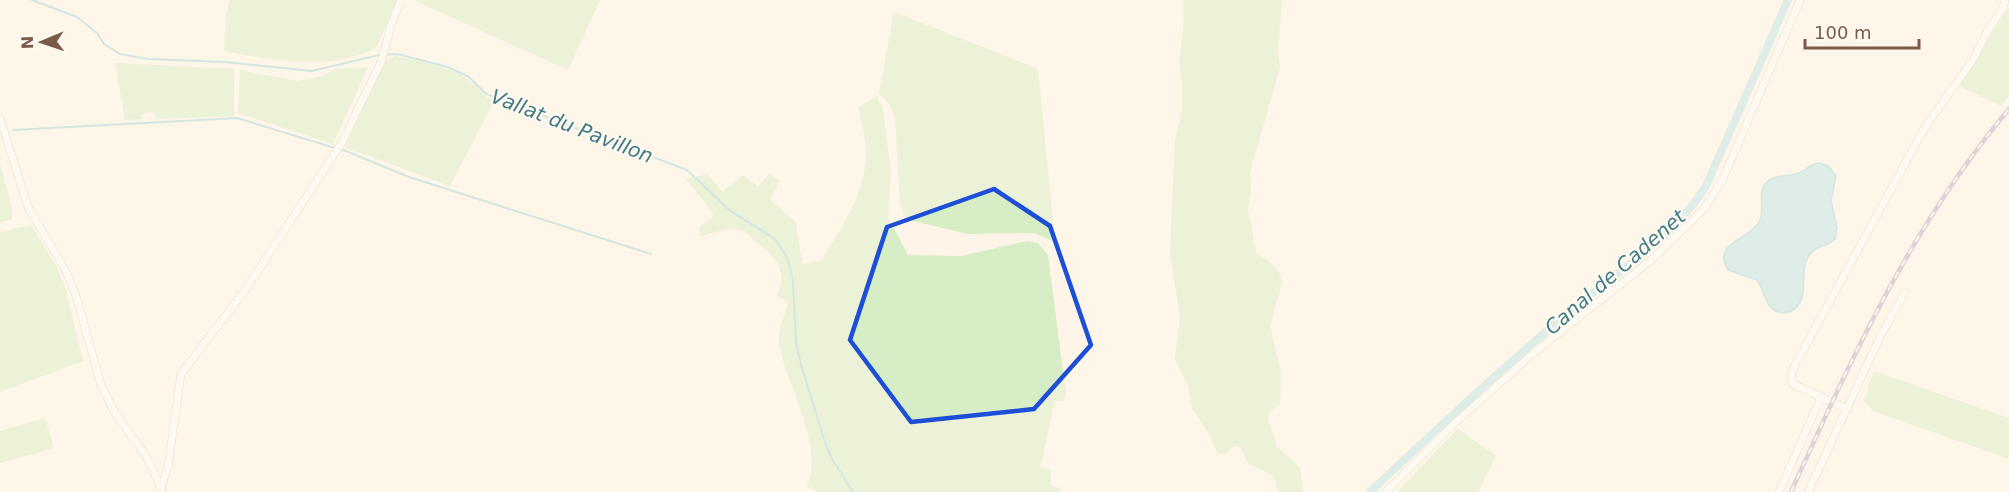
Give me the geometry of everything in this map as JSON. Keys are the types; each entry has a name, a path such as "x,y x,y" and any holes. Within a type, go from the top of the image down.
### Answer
{"street":[{"path":"162,490 168,466 181,374 246,289 341,144 382,60 391,25 401,0"},
{"path":"1386,492 1456,422 1527,359 1650,261 1703,210 1722,181 1800,0"},
{"path":"1848,409 1793,384 1791,376 1794,367 1924,129 1974,58 2003,8 2005,0"},
{"path":"0,118 28,207 67,273 101,385 115,413 146,456 162,490"},
{"path":"1808,492 1884,328 1905,292"},
{"path":"1779,492 1821,397"}],"highlighted area":[{"path":"994,189 1050,226 1091,345 1034,409 911,422 850,340 887,227"}],"green space":[{"path":"230,0 397,0 377,46 370,51 334,60 297,62 224,51 226,14"},
{"path":"414,0 600,0 568,70"},
{"path":"1183,0 1282,0 1278,51 1280,67 1250,173 1251,189 1248,210 1256,252 1279,272 1282,283 1270,326 1281,372 1280,404 1270,412 1268,420 1278,448 1300,467 1303,492 1278,492 1273,476 1248,463 1240,447 1234,446 1227,453 1218,454 1210,436 1192,408 1189,388 1175,359 1180,317 1170,252 1175,141 1182,110 1182,81 1179,64 1184,19"},
{"path":"2009,7 2009,96 2001,106 1959,86"},
{"path":"894,12 1038,69 1055,242 1034,233 968,234 907,219 900,205 895,117 890,106 879,93"},
{"path":"395,56 433,64 461,75 486,97 494,101 450,186 345,147 385,62"},
{"path":"115,63 234,69 234,116 156,119 153,112 143,113 142,119 125,120"},
{"path":"368,67 333,144 238,113 240,70 298,81 323,76 334,69"},
{"path":"877,96 883,108 891,176 888,217 908,255 961,256 1027,241 1038,243 1048,255 1066,394 1064,400 1055,401 1040,468 1051,469 1051,486 1060,488 1060,492 819,492 807,487 811,471 808,434 779,343 780,328 788,303 777,295 781,271 769,253 741,230 726,230 700,236 699,226 712,218 714,214 686,179 708,174 722,192 743,175 758,187 769,173 780,181 770,200 796,222 802,264 821,261 851,210 862,183 866,153 859,107"},
{"path":"0,163 12,208 12,219 0,222"},
{"path":"31,225 56,266 65,287 83,361 0,392 0,232"},
{"path":"1874,371 2009,418 2009,459 1873,411 1864,401"},
{"path":"45,418 54,448 0,463 0,431"},
{"path":"1458,429 1496,456 1478,492 1397,492"}],"water":[{"path":"1819,163 1828,166 1836,176 1831,201 1837,227 1835,239 1813,251 1806,260 1803,292 1797,306 1790,312 1775,311 1768,303 1757,280 1728,270 1724,254 1733,243 1759,222 1762,212 1762,190 1767,182 1799,173"}],"waterway":[{"name":"Vallat du Pavillon","path":"32,0 77,17 97,33 104,44 120,54 148,59 225,62 312,71 379,55 397,54 448,67 469,77 486,94 687,170 728,209 775,239 787,257 793,281 796,343 801,365 825,442 832,459 853,492"},
{"name":"Canal de Cadenet","path":"1370,492 1523,351 1663,236 1694,204 1706,186 1788,0"},
{"path":"13,130 237,118 335,148"},
{"path":"341,149 409,177 651,254"}],"railway":[{"path":"1791,492 1861,342 1914,245 1943,198 2009,109"}]}
